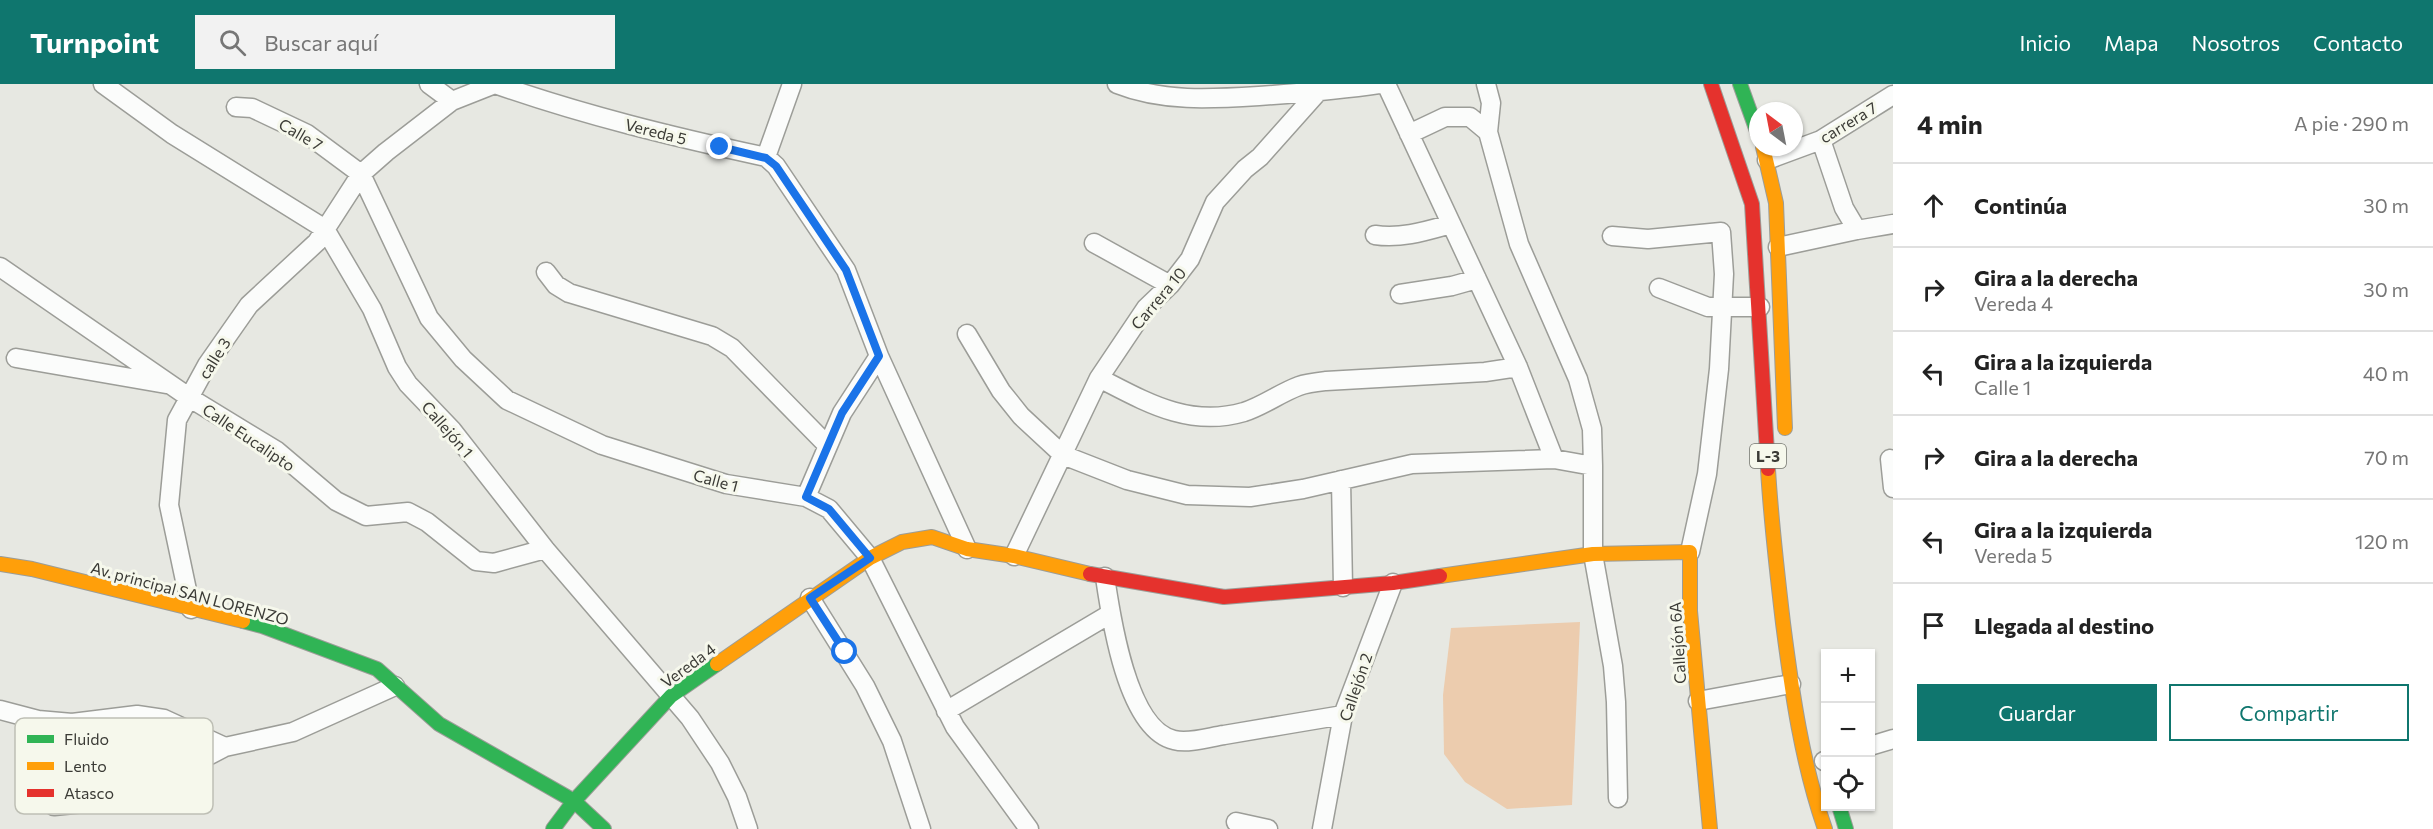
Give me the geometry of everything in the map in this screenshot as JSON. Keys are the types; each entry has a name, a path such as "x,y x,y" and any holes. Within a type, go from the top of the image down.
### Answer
{"main road":[{"name":"L-3","path":"1711,84 1752,204 1772,525 1813,794 1825,829"},
{"path":"1740,84 1749,109"},
{"name":"L-3","path":"1766,156 1776,203 1785,440"},
{"name":"L-3","path":"1787,536 1797,678"},
{"name":"Vereda 4","path":"553,829 574,801 671,696 870,558 902,542 932,537 967,549 1014,556 1105,578 1224,597 1393,583 1593,554"},
{"path":"1593,554 1690,552"},
{"name":"Callejón 6A","path":"1690,552 1690,611 1710,829"},
{"name":"Av. principal SAN LORENZO","path":"0,564 32,569 273,630 377,669 439,724 574,801 604,829"},
{"path":"1840,811 1846,829"}],"street":[{"name":"Callejón 1","path":"103,84 172,134 321,235 372,309 397,367 408,384 452,430 545,549 690,718 720,763 737,797 748,829"},
{"path":"429,84 452,101"},
{"name":"Vereda 5","path":"321,235 361,174 386,152 452,101 494,84 545,102 766,158"},
{"path":"792,84 766,158 776,166 846,270 879,356 967,549"},
{"path":"1116,84 1129,89 1192,100 1317,93 1379,84"},
{"path":"1386,84 1518,367 1554,459"},
{"path":"1486,84 1491,103 1488,132 1520,244 1578,379 1592,429 1593,554 1613,666 1618,798"},
{"name":"Carrera 10","path":"1014,556 1099,378 1146,308 1191,260 1215,202 1260,157 1317,93"},
{"name":"carrera 7","path":"1803,144 1821,140 1893,95"},
{"name":"Calle 7","path":"236,107 252,108 308,134 361,174"},
{"path":"1409,134 1445,117 1470,117 1488,132"},
{"path":"1821,140 1844,208 1857,230"},
{"name":"Calle 1","path":"361,174 429,318 463,359 507,400 602,445 726,484 806,497 829,509 870,558 946,711 1029,829"},
{"path":"1374,235 1403,236 1451,224"},
{"path":"1778,247 1893,224"},
{"path":"1612,236 1634,239 1754,231"},
{"path":"1690,552 1707,474 1713,431 1724,274 1721,232"},
{"name":"calle 3","path":"191,609 169,505 177,420 207,365 249,305 321,235"},
{"path":"1094,243 1170,285"},
{"name":"Calle Eucalipto","path":"0,267 190,398 277,452 336,501 366,516 408,512 427,522 476,561 494,562 545,549"},
{"path":"546,272 556,285 569,293 712,336 732,348 827,445"},
{"path":"1400,294 1452,286 1477,279"},
{"path":"1659,288 1696,304 1722,308 1760,307"},
{"path":"967,334 1001,391 1021,416 1063,455 1127,480 1187,495 1250,497 1303,489 1412,464 1554,459 1593,466"},
{"path":"806,497 842,413 879,356"},
{"path":"16,358 171,385"},
{"path":"1099,378 1140,399 1175,413 1209,418 1244,411 1300,386 1326,381 1485,372 1518,367"},
{"path":"1890,459 1893,488"},
{"path":"1341,480 1342,587"},
{"path":"1105,578 1110,614 1125,675 1138,707 1155,730 1174,740 1199,739 1342,715"},
{"name":"Callejón 2","path":"1322,829 1342,715 1393,583"},
{"path":"810,598 865,686 892,741 921,829"},
{"path":"946,711 1110,614"},
{"path":"1698,701 1797,678"},
{"path":"213,753 225,747 293,732 395,686"},
{"path":"0,710 30,718"},
{"path":"113,718 137,715 157,718"},
{"path":"1875,744 1893,739"},
{"path":"213,741 225,747"},
{"path":"1236,822 1268,829"}],"shaded area":[{"path":"1580,622 1572,805 1507,809 1465,782 1444,754 1443,695 1451,628"}],"traffic: fast":[{"path":"1740,84 1749,109"},
{"path":"243,621 377,669 439,724 574,801 604,829"},
{"path":"553,829 574,801 671,696 717,664"},
{"path":"1841,811 1846,829"}],"traffic: slow":[{"path":"1765,156 1776,203 1785,428"},
{"path":"1768,469 1772,527 1794,702 1810,779 1825,829"},
{"path":"717,664 870,558 902,542 932,537 967,549 1014,556 1090,574"},
{"path":"1440,576 1593,554 1690,552 1690,611 1710,829"},
{"path":"0,564 32,569 243,621"}],"traffic: jam":[{"path":"1711,84 1752,204 1768,469"},
{"path":"1090,574 1224,597 1393,583 1440,576"}],"route":[{"path":"720,147 766,158 776,166 846,270 879,356 842,413 806,497 829,509 870,558 810,598 845,652"}]}
